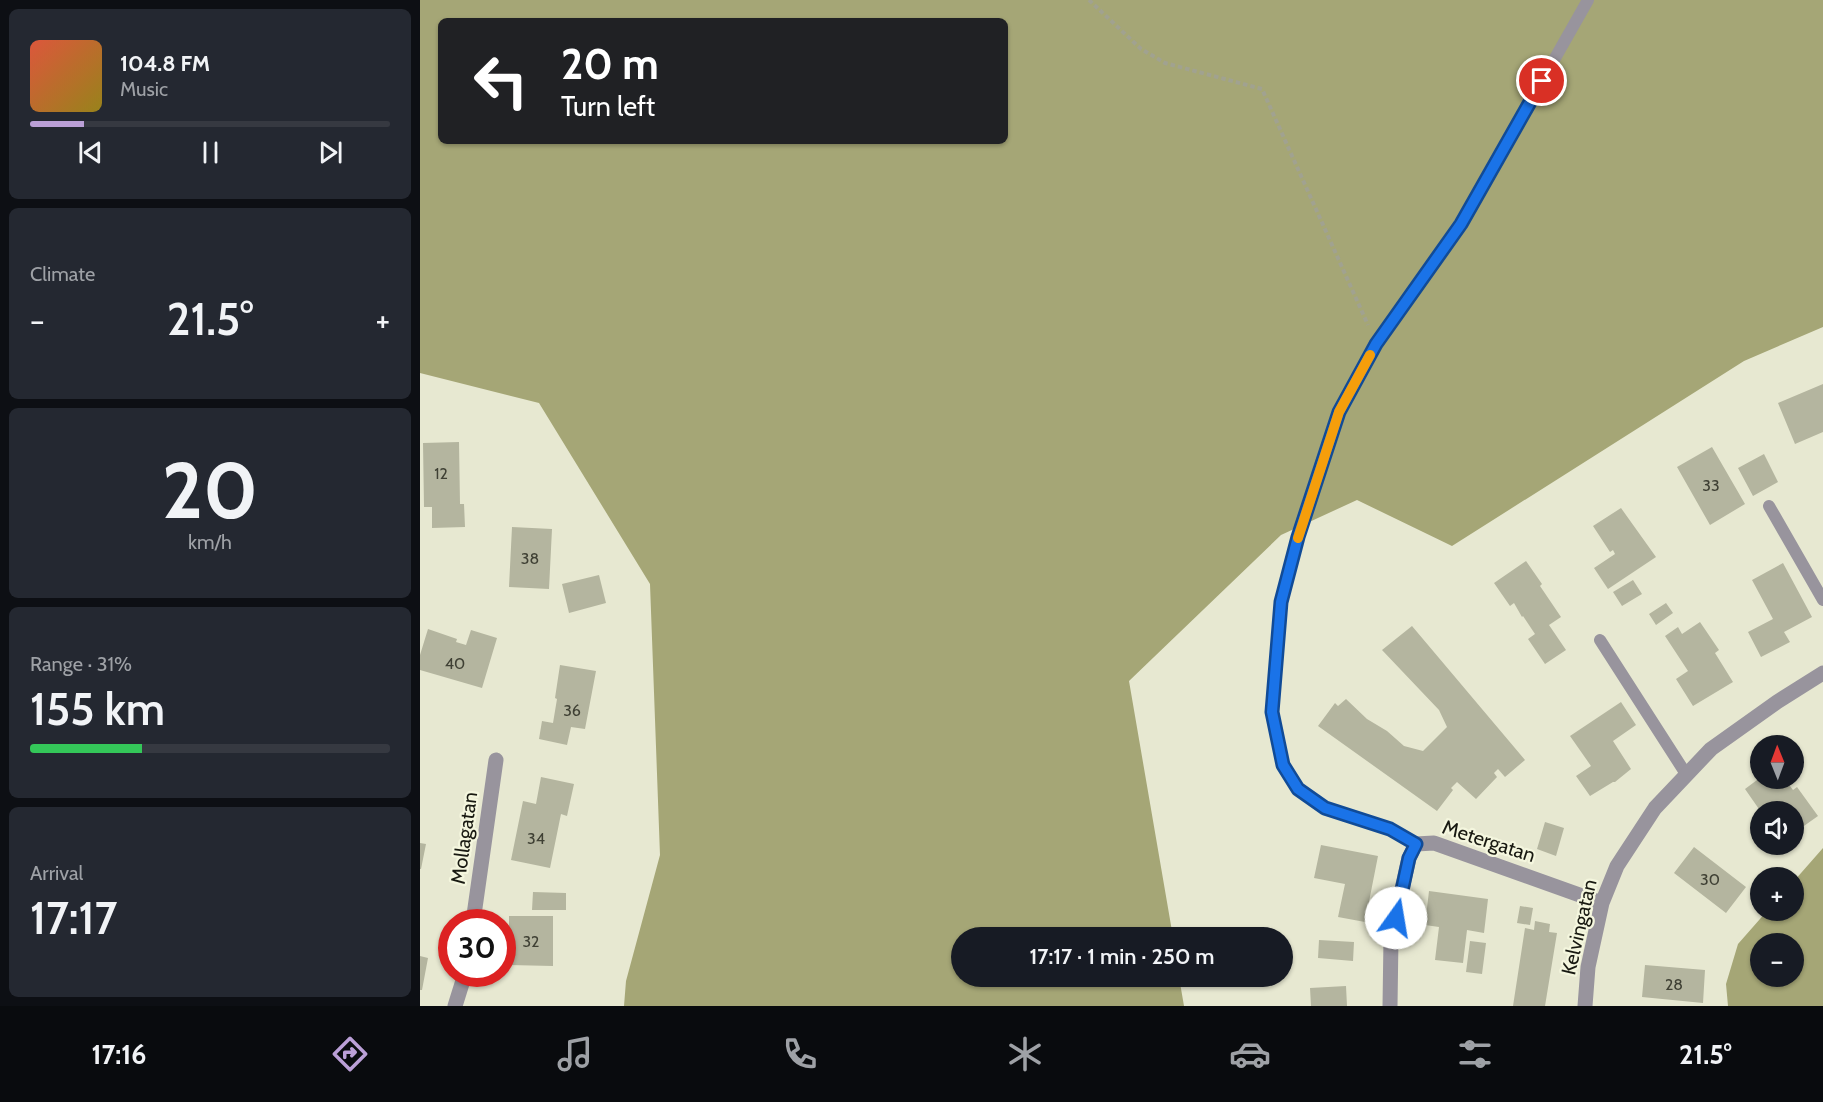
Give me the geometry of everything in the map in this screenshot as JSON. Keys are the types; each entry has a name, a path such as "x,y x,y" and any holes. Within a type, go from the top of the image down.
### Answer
{"street":[{"name":"Kelvingatan","path":"1585,1006 1588,967 1602,903 1617,867 1655,808 1711,749 1777,702 1823,674"},
{"name":"Mollagatan","path":"475,909 496,760"},
{"name":"Metergatan","path":"1390,1006 1391,938 1409,858 1416,844 1434,843 1602,903"},
{"path":"455,1006 461,987"}],"lane":[{"path":"1416,844 1390,829 1325,808 1298,789 1283,765 1272,712 1281,602 1298,537 1339,412 1376,344 1461,224 1588,0"},
{"path":"1769,506 1823,600"},
{"path":"1600,640 1686,774"}],"path":[{"path":"1089,0 1141,49 1165,63 1262,89 1376,344"}],"green space":[{"path":"420,0 1823,0 1823,327 1744,361 1452,546 1357,500 1281,535 1129,681 1171,927 951,927 951,987 1181,987 1184,1006 624,1006 626,981 660,855 650,584 539,403 420,373"},
{"path":"1823,848 1823,1006 1728,1006 1726,984 1738,944 1758,921 1804,921 1804,870"}],"building":[{"path":"1823,384 1823,432 1795,444 1778,403"},
{"path":"459,442 460,504 464,504 465,527 432,528 432,507 424,507 423,443"},
{"path":"1712,447 1745,504 1710,525 1677,467"},
{"path":"1764,454 1778,482 1753,496 1738,468"},
{"path":"1621,508 1656,557 1608,589 1594,568 1615,554 1613,550 1610,552 1593,526"},
{"path":"512,527 552,529 549,589 509,587"},
{"path":"1526,561 1561,617 1549,625 1566,650 1545,664 1528,639 1535,634 1514,603 1510,606 1494,583"},
{"path":"1783,563 1812,617 1784,632 1790,642 1761,657 1748,632 1773,619 1752,580"},
{"path":"599,575 606,603 569,613 562,584"},
{"path":"1633,580 1642,594 1622,606 1613,592"},
{"path":"1666,603 1673,613 1656,625 1649,614"},
{"path":"1700,622 1719,650 1715,653 1733,682 1693,706 1676,679 1688,671 1665,636 1678,627 1682,634"},
{"path":"1412,626 1525,760 1505,777 1498,769 1494,773 1497,777 1476,799 1457,782 1437,811 1318,726 1335,703 1338,706 1346,699 1367,719 1387,731 1404,746 1423,751 1447,727 1439,710 1382,650"},
{"path":"428,629 457,639 456,642 466,645 471,630 497,638 482,688 420,670 420,655"},
{"path":"560,665 596,671 585,729 571,727 567,745 539,739 542,721 553,723"},
{"path":"1621,702 1636,725 1613,741 1631,769 1615,782 1590,796 1576,776 1591,766 1570,736"},
{"path":"541,777 574,784 567,816 561,814 550,868 511,860 523,801 536,804"},
{"path":"1750,785 1750,789 1798,789 1818,816 1804,826 1804,801 1753,801 1745,789"},
{"path":"1545,822 1564,828 1556,856 1537,849"},
{"path":"420,843 426,844 421,869 420,869"},
{"path":"1321,845 1378,856 1365,922 1338,917 1345,884 1314,878"},
{"path":"1694,847 1746,887 1726,913 1674,873"},
{"path":"1429,891 1488,899 1484,933 1467,930 1463,963 1435,960 1439,927 1425,925"},
{"path":"533,892 566,893 566,910 532,910"},
{"path":"1520,906 1533,908 1530,925 1517,923"},
{"path":"516,916 553,916 553,966 516,965"},
{"path":"1535,921 1550,924 1549,932 1557,933 1545,1006 1513,1006 1525,928 1534,930"},
{"path":"1319,940 1354,942 1353,961 1318,958"},
{"path":"1470,941 1486,943 1482,974 1466,972"},
{"path":"420,956 428,958 422,990 420,990"},
{"path":"1645,965 1705,970 1703,1003 1642,997"},
{"path":"1346,986 1347,1006 1311,1006 1310,988"}],"slow traffic":[{"path":"1298,538 1339,412 1370,355"}],"route":[{"path":"1396,918 1409,858 1416,844 1390,829 1325,808 1298,789 1283,765 1272,712 1281,602 1298,537 1339,412 1376,344 1461,224 1542,81"}]}
